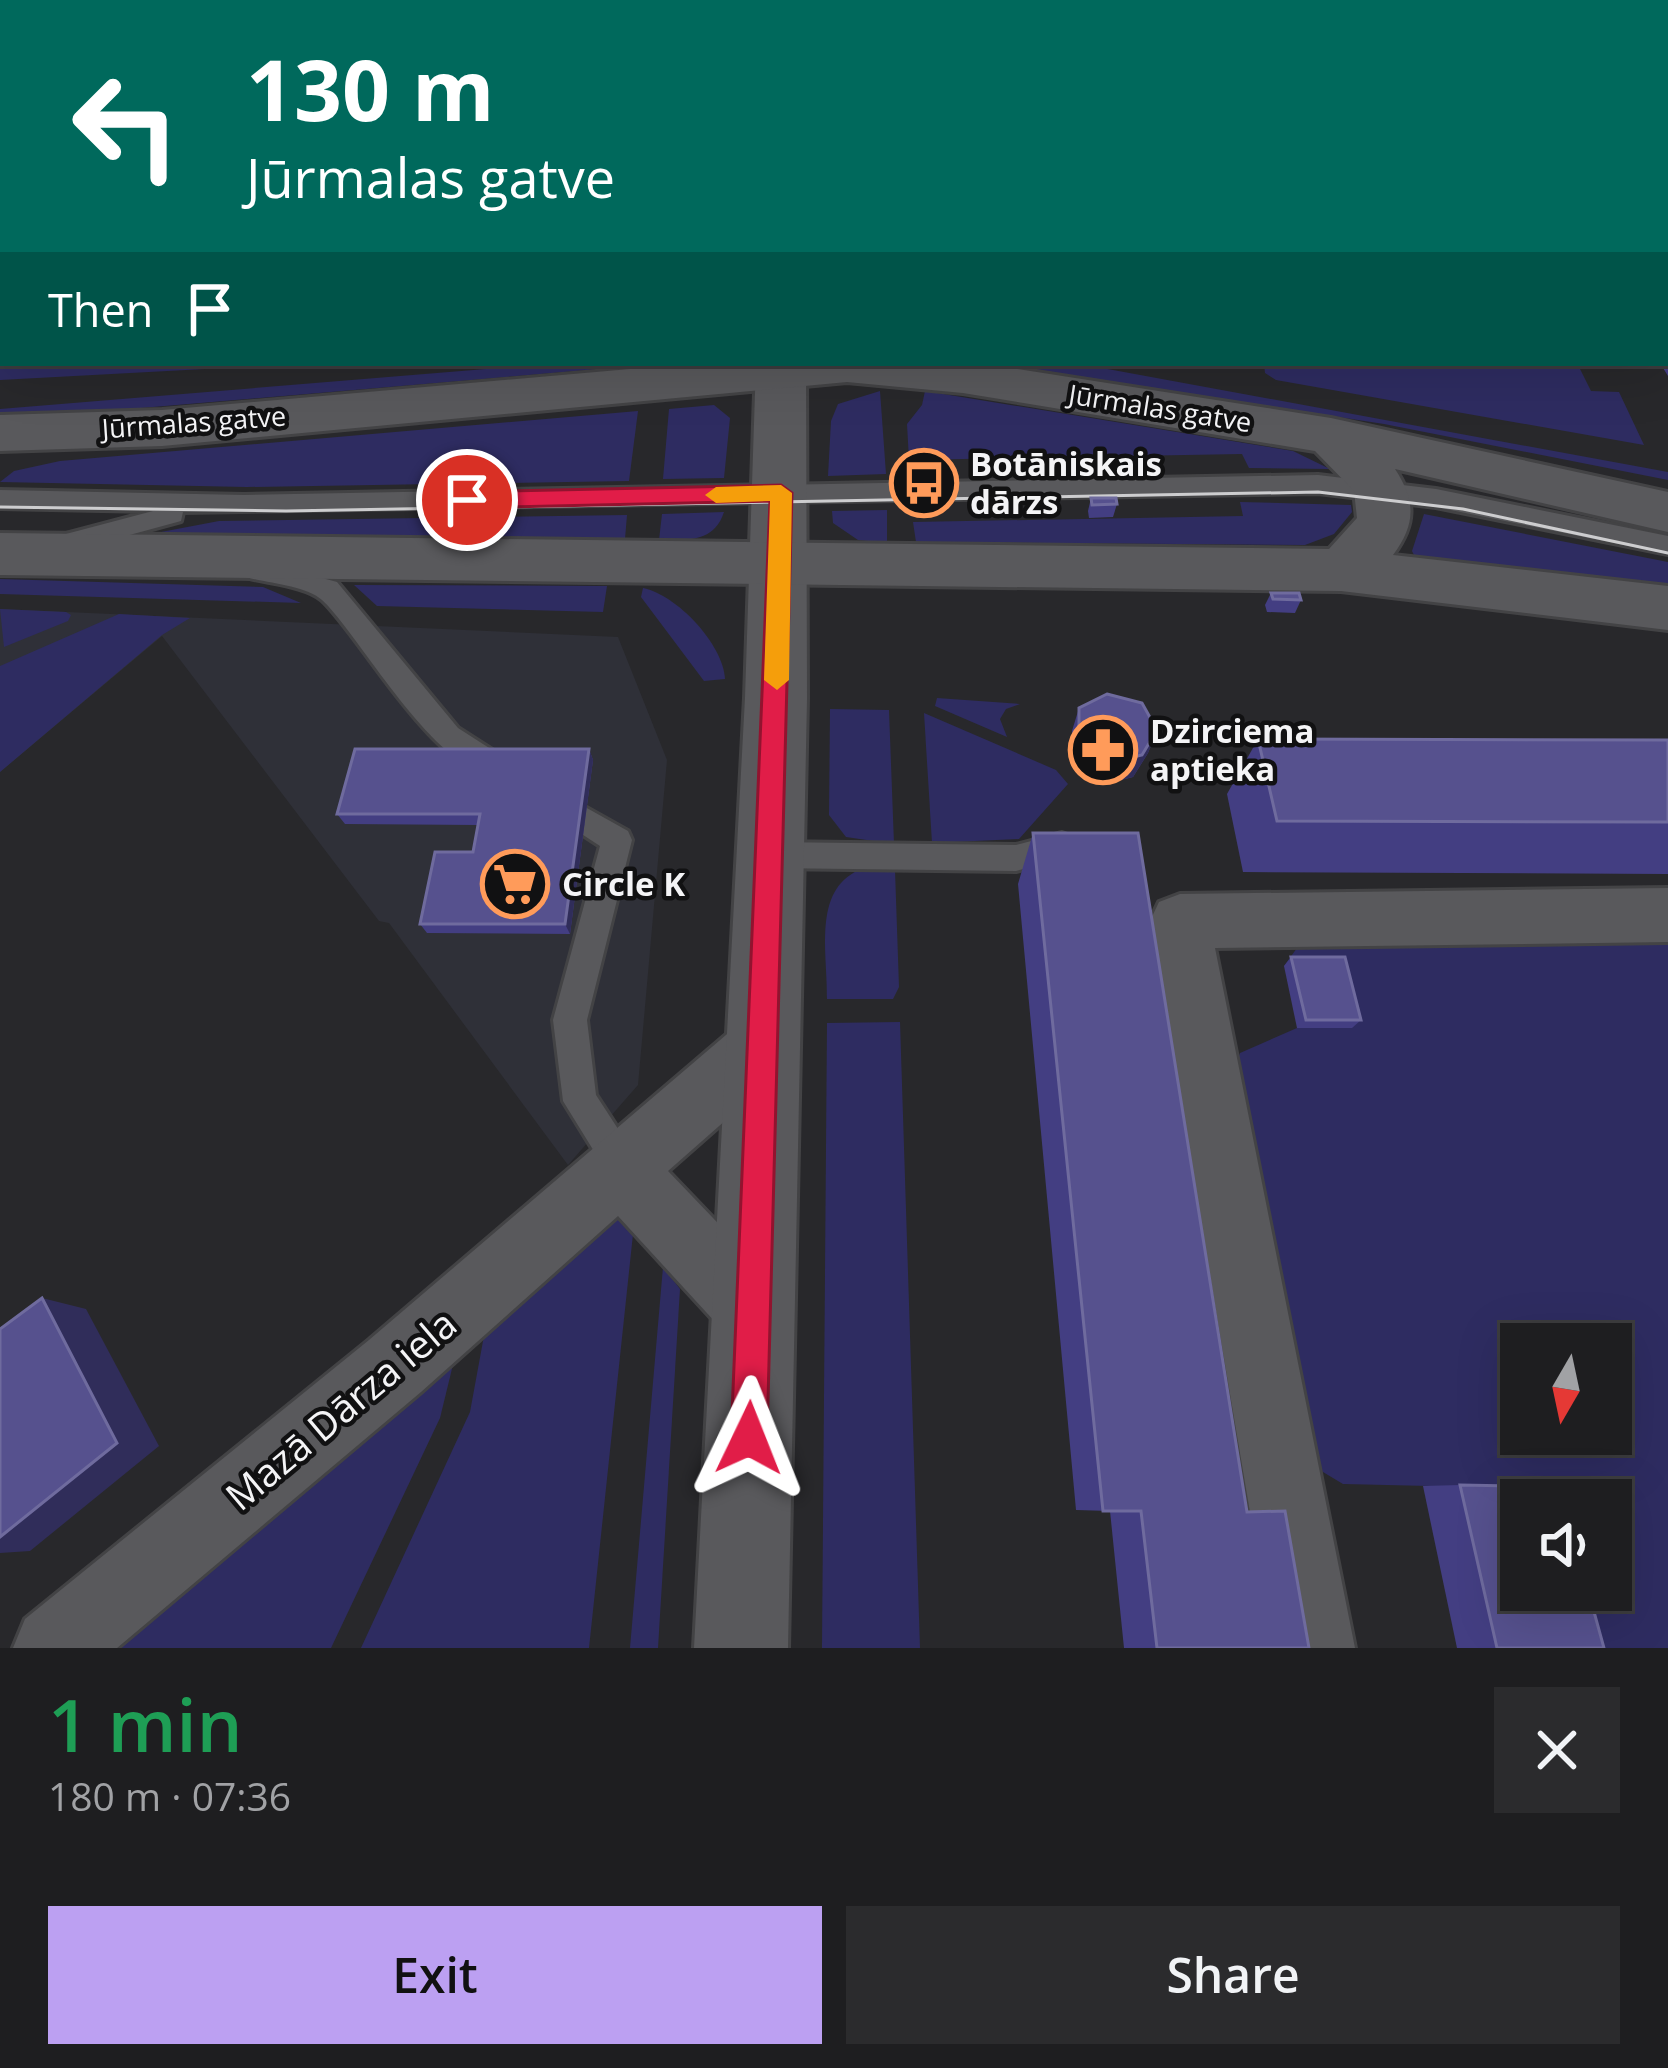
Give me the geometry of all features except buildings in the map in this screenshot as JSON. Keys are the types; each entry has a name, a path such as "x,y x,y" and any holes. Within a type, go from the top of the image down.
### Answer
{"main road":[{"name":"Jūrmalas gatve","path":"0,433 163,428 781,366 847,366 941,374 1331,436 1668,512"},
{"path":"741,1648 780,565 781,366"},
{"path":"0,458 163,428"},
{"path":"1331,436 1372,470 1382,490 1384,528 1374,545 1341,570"},
{"path":"1528,481 1551,468 1668,489"},
{"name":"Jūrmalas gatve","path":"5,554 1341,570 1668,608"},
{"path":"1477,584 1668,633"}],"street":[{"path":"1315,1648 1180,921 1668,915"},
{"name":"Mazā Dārza iela","path":"54,1648 626,1169 763,1045"},
{"path":"626,1169 655,1211 754,1311"}],"lane":[{"name":"Jūrmalas gatve","path":"0,499 244,504 1271,484 1382,490 1668,545"},
{"name":"Jūrmalas gatve","path":"5,554 148,519 244,504"},
{"path":"216,560 328,589 448,736 487,761"},
{"path":"585,820 617,840 570,1019 572,1040 580,1100 626,1169"},
{"path":"770,856 1016,858 1096,837"}],"shaded area":[{"path":"0,366 259,366 0,380"},
{"path":"522,366 635,366 0,420 0,409"},
{"path":"1008,366 1091,366 1668,472 1668,480 1384,424"},
{"path":"1264,366 1578,366 1591,391 1619,392 1644,445 1276,380 1265,373"},
{"path":"880,391 886,474 828,476 831,421 838,404"},
{"path":"925,391 1293,451 1330,469 1249,468 1242,454 909,460 907,424 922,405"},
{"path":"714,405 730,418 724,478 663,479 669,409"},
{"path":"638,411 629,481 247,487 0,482 14,471 60,461"},
{"path":"1240,502 1351,505 1352,512 1334,534 1305,545 916,542 913,522 1243,516"},
{"path":"887,510 887,543 858,540 833,523 832,511"},
{"path":"724,512 706,534 659,540 662,514"},
{"path":"1424,514 1668,562 1668,589 1415,557 1412,551"},
{"path":"627,515 625,539 140,536 219,521"},
{"path":"0,579 263,587 301,603 0,594"},
{"path":"354,585 607,586 603,612 377,606"},
{"path":"643,588 670,600 696,623 716,651 725,679 704,681 641,597"},
{"path":"0,609 618,637 667,760 638,1085 568,1165 389,923 379,921 162,636 0,772"},
{"path":"0,609 71,615 68,621 4,647"},
{"path":"119,614 190,618 162,635 0,772 0,666"},
{"path":"937,698 1020,704 1006,709 1000,719 1007,737 935,706"},
{"path":"830,709 889,710 894,844 846,837 829,815"},
{"path":"924,713 1056,770 1068,784 1019,839 932,843"},
{"path":"859,870 895,870 899,987 893,999 827,999 828,908 844,880"},
{"path":"1668,942 1668,1648 1557,1648 1548,1611 1632,1611 1632,1479 1500,1479 1500,1488 1343,1484 1303,1460 1231,1080 1240,1053 1297,1028 1352,1028 1284,966 1297,948"},
{"path":"900,1022 920,1648 822,1648 827,1023"},
{"path":"614,1205 636,1206 589,1648 361,1648 470,1412 490,1303"},
{"path":"663,1267 680,1289 658,1648 630,1648"},
{"path":"459,1340 440,1418 331,1648 104,1648"}],"tram line":[{"path":"0,507 286,511 1318,492 1463,509 1668,553"}],"slow traffic":[{"path":"716,495 781,493 777,680"}],"place":[{"name":"Botāniskais dārzs","path":"924,483"},
{"name":"Dzirciema aptieka","path":"1103,750"},
{"name":"Circle K","path":"515,884"}],"route":[{"path":"467,500 781,493 749,1438"}]}
